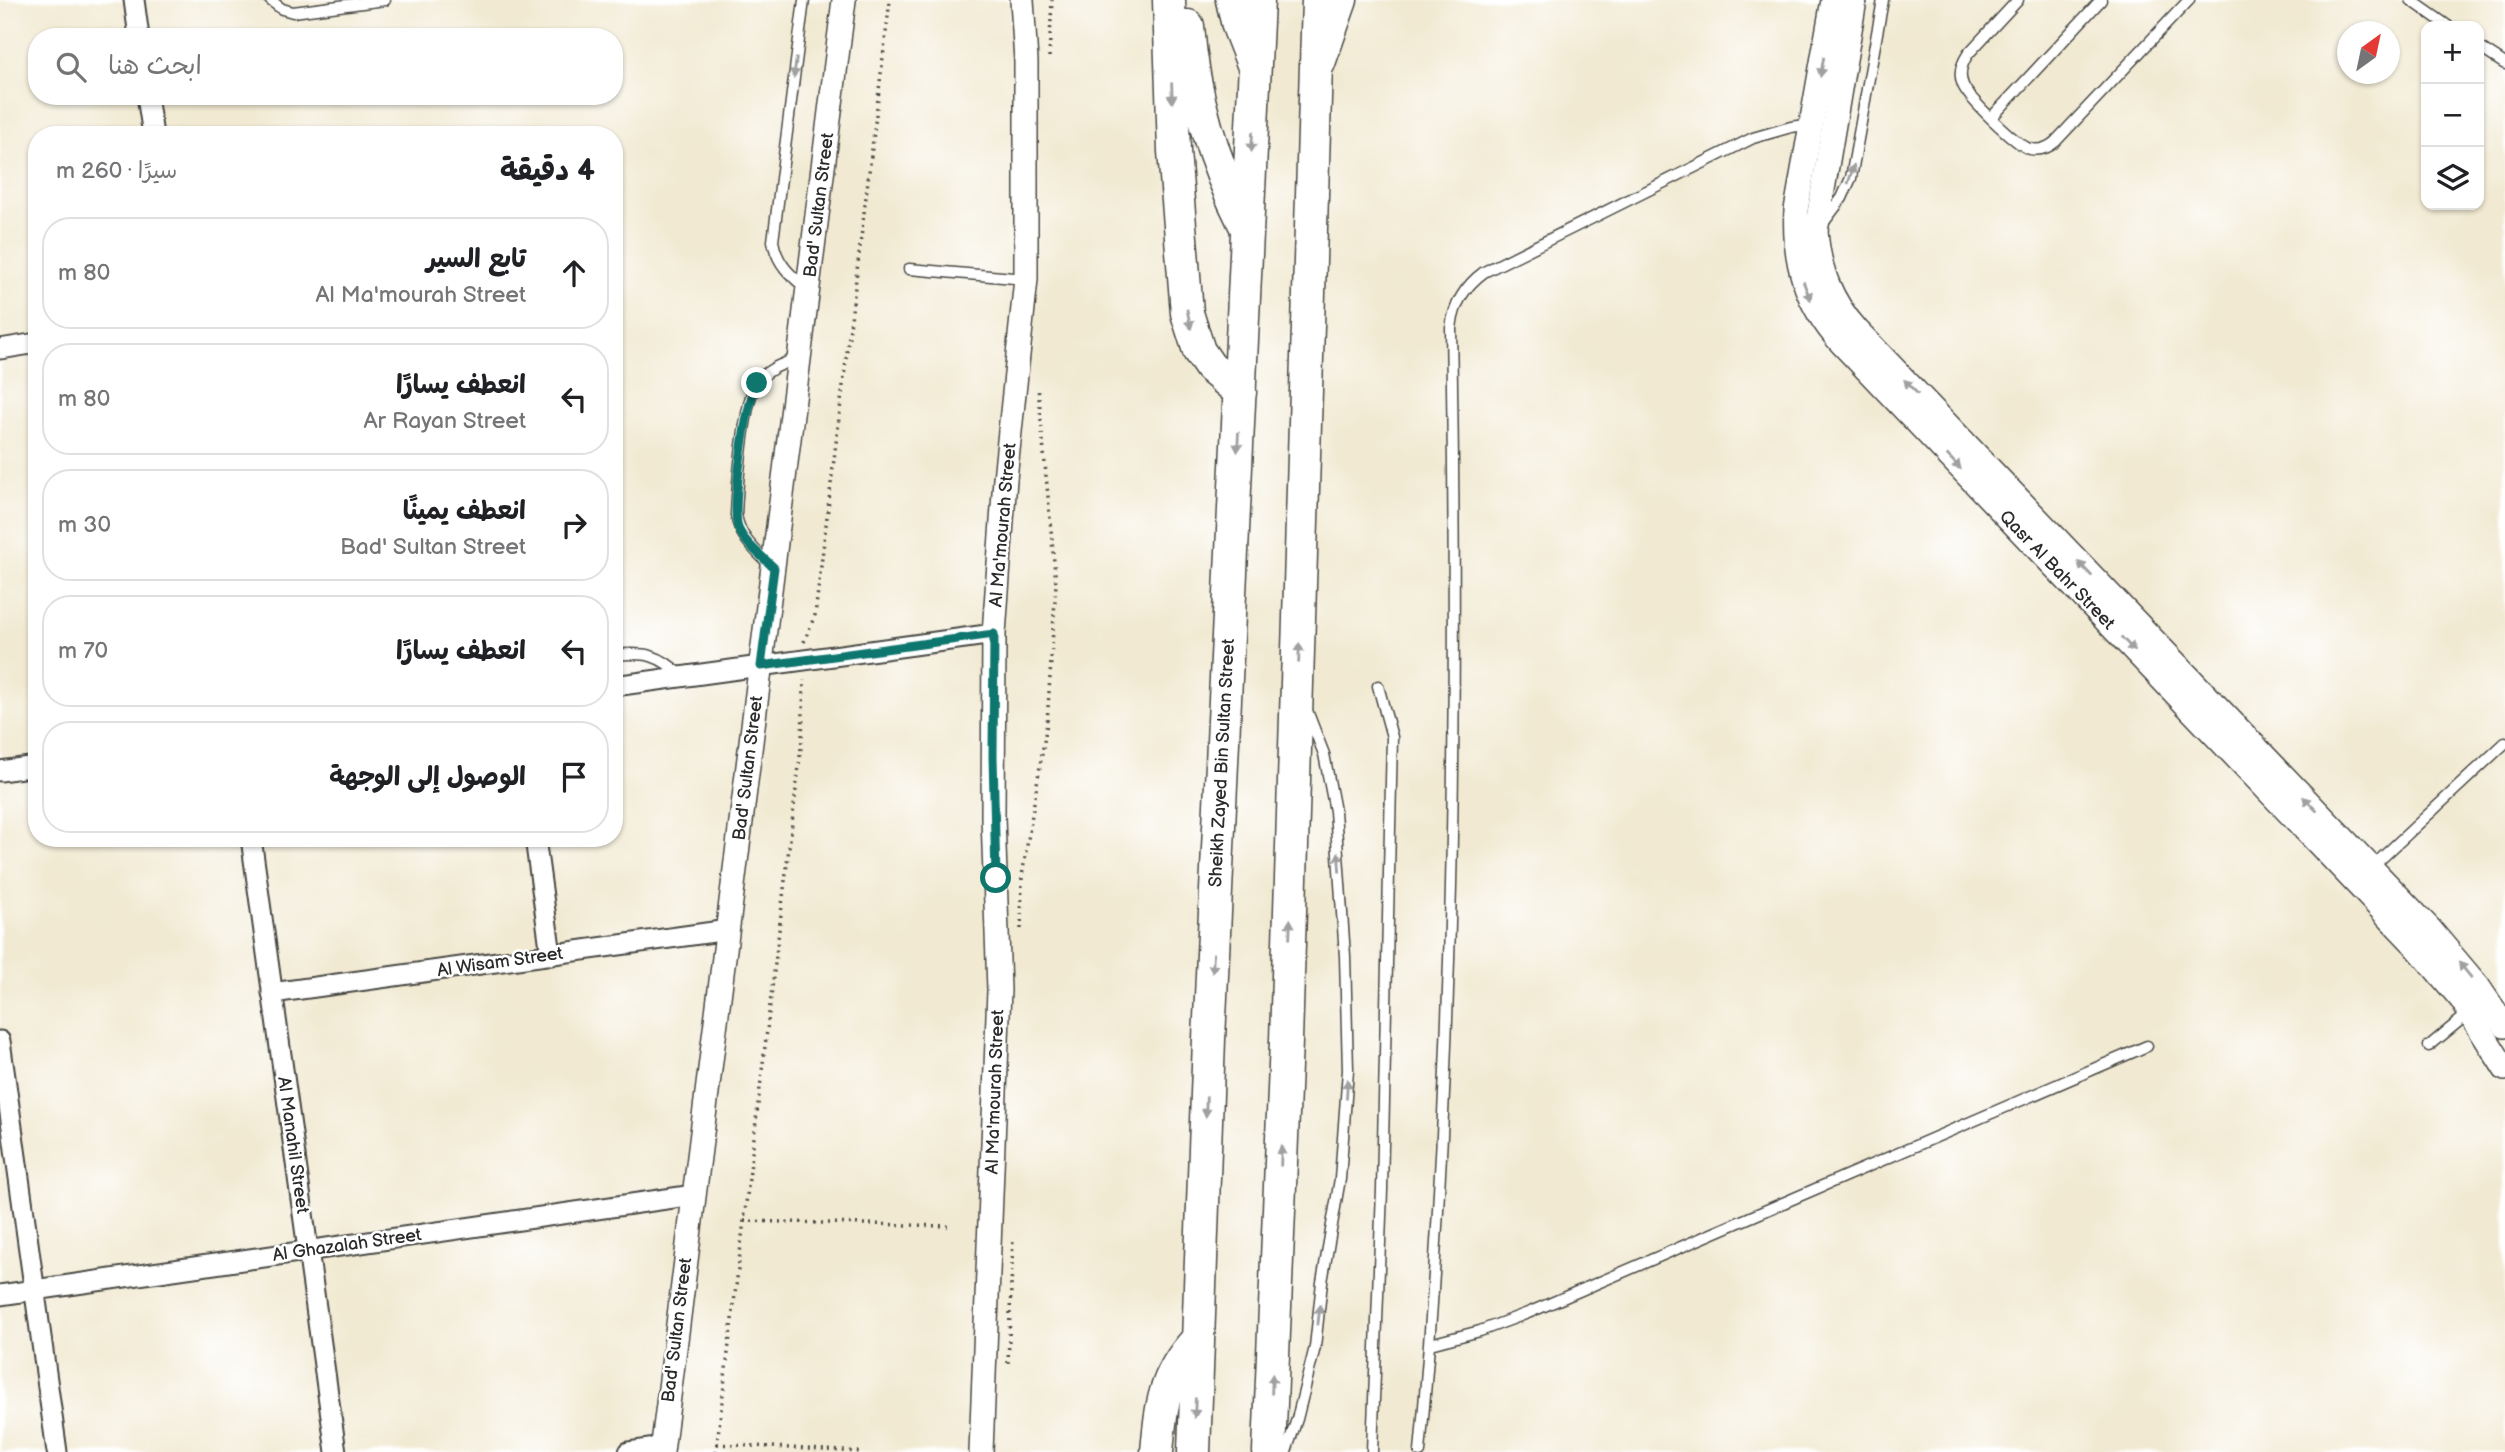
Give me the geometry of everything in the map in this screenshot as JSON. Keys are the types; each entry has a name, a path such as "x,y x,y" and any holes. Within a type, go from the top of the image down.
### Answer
{"highway":[{"path":"1169,0 1174,150 1187,313 1199,351 1210,367 1240,392"},
{"path":"1187,0 1194,75 1201,111 1221,173 1248,231"},
{"name":"Sheikh Zayed Bin Sultan Street","path":"1194,1452 1209,1039 1258,0"},
{"path":"1269,1452 1298,692 1318,0"},
{"path":"1157,1452 1165,1390 1178,1363 1197,1340"}],"main road":[{"name":"Sheikh Zayed Bin Sultan Street","path":"1231,0 1237,26 1256,74"},
{"path":"1315,73 1342,0"}],"street":[{"path":"134,0 138,28"},
{"name":"Bad' Sultan Street","path":"662,1450 844,0"},
{"name":"Al Ma'mourah Street","path":"981,1452 999,990 993,756 994,634 1004,478 1026,279 1026,61 1022,0"},
{"name":"Al Ma'mourah Street","path":"1026,61 1035,0"},
{"name":"Qasr Al Bahr Street","path":"1833,0 1816,231 1821,269 1827,286 1845,317 2363,875"},
{"name":"Qasr Al Bahr Street","path":"1856,0 1796,210 1796,253 1808,294 1828,330 2363,875 2446,948 2479,1006 2505,1069"},
{"path":"148,105 152,126"},
{"path":"0,349 28,345"},
{"path":"623,685 994,634"},
{"path":"0,771 28,767"},
{"name":"Al Manahil Street","path":"252,847 336,1452"},
{"path":"536,847 551,955"},
{"name":"Al Wisam Street","path":"272,993 727,930"},
{"name":"Qasr Al Bahr Street","path":"2479,1006 2505,1026"},
{"path":"0,1041 57,1452"},
{"name":"Al Ghazalah Street","path":"0,1295 694,1195"},
{"path":"629,1452 662,1450"}],"lane":[{"path":"271,0 282,9 293,12 386,0"},
{"path":"804,0 773,241 778,260 784,269 808,289"},
{"path":"1816,231 1836,207 1851,178 1883,0"},
{"path":"2018,0 1968,54 1961,69 1961,78 1968,93 2025,147 2033,150 2049,147 2189,0"},
{"path":"1992,117 2101,0"},
{"path":"2412,0 2441,21"},
{"path":"2484,50 2505,64"},
{"path":"1420,1452 1430,1344 1452,848 1452,315 1464,291 1484,272 1753,138 1782,129 1823,123"},
{"path":"909,269 1026,279"},
{"path":"774,568 743,538 738,527 736,502 752,392 757,383 772,369 800,357"},
{"path":"623,654 637,653 656,657 683,677"},
{"path":"1372,1452 1382,1190 1392,737 1378,686"},
{"path":"1286,1452 1315,1347 1322,1282 1340,1179 1348,1070 1346,968 1335,811 1324,754 1298,692"},
{"path":"2363,875 2505,743"},
{"path":"2429,1046 2479,1006"},
{"path":"1430,1344 1479,1331 1528,1313 2147,1046"}],"path":[{"path":"803,644 815,615 890,0"},
{"path":"1049,58 1052,0"},
{"path":"1020,930 1022,876 1047,723 1055,584 1038,386"},
{"path":"716,1452 802,740 804,678"},
{"path":"744,1221 947,1226"},
{"path":"1008,1374 1013,1228"},
{"path":"717,1444 862,1452"}],"route":[{"path":"757,383 749,402 736,514 743,538 774,568 761,666 994,634 993,817 996,878"}]}
